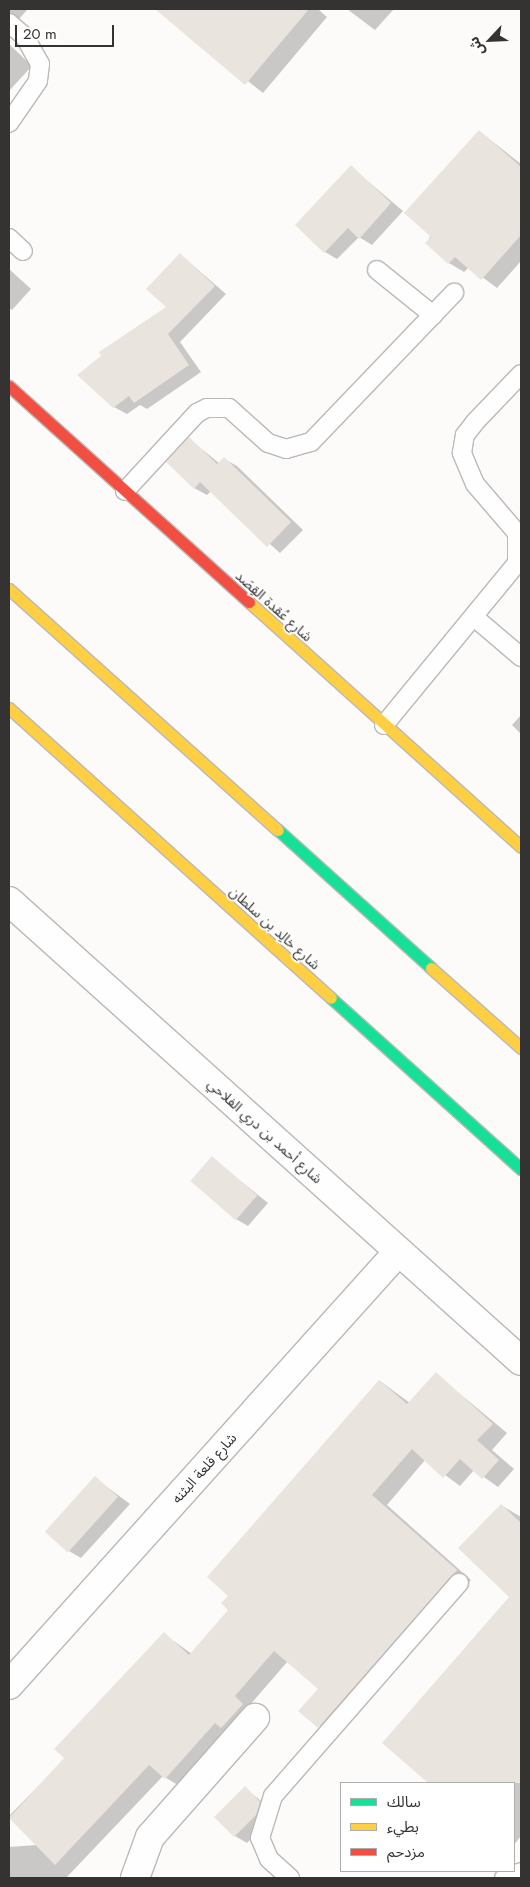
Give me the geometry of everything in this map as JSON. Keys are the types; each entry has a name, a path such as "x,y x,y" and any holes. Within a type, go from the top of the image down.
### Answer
{"main road":[{"name":"شارع عُقدة القِصَد","path":"9,386 521,847"},
{"path":"9,589 521,1048"},
{"name":"شارع خالِد بن سلطان","path":"9,708 521,1169"}],"street":[{"name":"شارع أحمد بن دري الفلاحي","path":"9,900 521,1361"},
{"name":"شارع قلعة البثنه","path":"9,1685 398,1252"},
{"path":"135,1878 150,1836 255,1718"}],"lane":[{"path":"9,23 25,37 40,64 38,81 9,123"},
{"path":"9,238 23,251"},
{"path":"377,270 434,315"},
{"path":"125,491 197,413 207,408 229,408 268,443 286,449 311,442 454,293"},
{"path":"384,725 510,577 520,548 509,519 475,484 462,452 475,422 521,374"},
{"path":"474,617 521,657"},
{"path":"290,1878 269,1859 260,1838 273,1796 459,1583"},
{"path":"504,1878 521,1872"}],"building":[{"path":"155,9 309,9 245,85"},
{"path":"479,130 521,167 521,235 481,280 455,257 448,264 425,243 431,237 404,213"},
{"path":"351,165 391,203 359,239 348,228 324,253 295,225"},
{"path":"180,253 215,286 168,334 189,365 134,403 129,396 113,408 77,375 101,356 99,352 166,307 146,289"},
{"path":"189,437 217,464 224,457 291,522 267,547 200,482 194,489 166,462"},
{"path":"212,1156 257,1195 236,1220 190,1181"},
{"path":"436,1372 493,1424 477,1440 499,1460 482,1479 460,1459 443,1478 412,1449 372,1495 457,1570 318,1728 298,1711 318,1689 274,1651 235,1696 243,1704 221,1728 215,1723 165,1779 149,1765 55,1865 9,1818 64,1758 54,1749 164,1632 189,1655 228,1610 221,1603 228,1596 207,1577 379,1380 407,1404"},
{"path":"95,1476 118,1497 68,1552 45,1532"},
{"path":"501,1504 521,1523 521,1783 427,1782 382,1743 509,1597 458,1548"},
{"path":"245,1786 260,1802 256,1815 234,1837 214,1817"}],"traffic: fast":[{"path":"278,830 431,968"},
{"path":"331,998 521,1169"}],"traffic: slow":[{"path":"9,589 278,830"},
{"path":"249,602 521,847"},
{"path":"9,708 331,998"},
{"path":"431,968 521,1048"}],"traffic: jam":[{"path":"9,386 249,602"}]}
